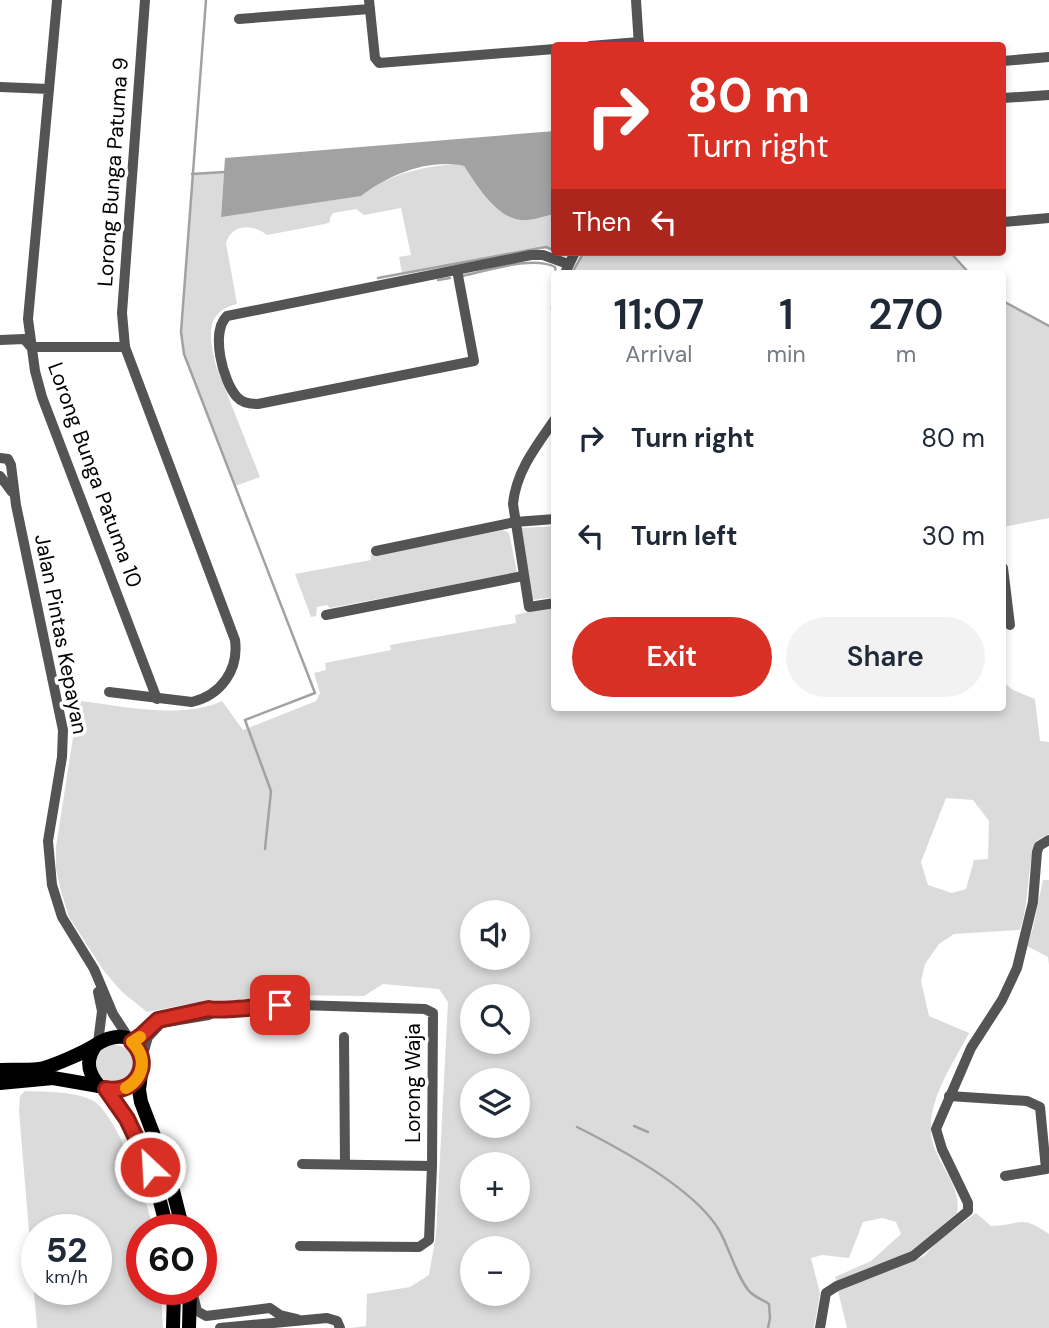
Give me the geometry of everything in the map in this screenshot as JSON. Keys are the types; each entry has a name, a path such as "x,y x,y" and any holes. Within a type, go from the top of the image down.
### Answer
{"main road":[{"path":"0,1070 43,1068 113,1036 131,1041 142,1064 139,1090 141,1102 169,1175 179,1214"},
{"path":"96,1044 89,1057 88,1068 127,1119 150,1167 163,1214"},
{"path":"0,1083 53,1079 117,1090 128,1087 137,1080 142,1064"},
{"path":"173,1328 174,1305"},
{"path":"189,1328 190,1305"}],"street":[{"name":"Lorong Bunga Patuma 9","path":"108,692 192,702 210,695 231,673 236,653 235,640 125,347 122,313 145,0"},
{"path":"636,0 639,42"},
{"name":"Lorong Bunga Patuma 10","path":"57,1 28,319 31,347 42,397 157,699"},
{"path":"239,19 370,5 375,58 379,63 551,48"},
{"path":"1006,61 1049,57"},
{"path":"0,87 49,89"},
{"path":"1006,98 1049,95"},
{"path":"1006,222 1049,218"},
{"path":"457,270 474,361 265,403 243,402 234,394 226,378 219,348 219,327 227,316 457,270 543,254 566,269"},
{"path":"0,340 24,339 31,347 125,347"},
{"path":"551,425 521,472 514,493 515,522 529,607 551,604"},
{"path":"0,445 7,462 8,474 0,475"},
{"name":"Jalan Pintas Kepayan","path":"7,462 63,730 62,757 48,842 52,884 62,917 94,969 113,1014 131,1041"},
{"name":"Jalan Pintas Kepayan","path":"0,475 9,486 16,505"},
{"path":"376,551 515,522 551,519"},
{"path":"327,615 523,576"},
{"path":"1006,592 1010,625"},
{"path":"820,1328 826,1293 837,1286 913,1256 968,1211 968,1203 942,1149 936,1129 975,1042 1002,1000 1017,968 1033,902 1037,852 1039,846 1049,840"},
{"name":"Jalan Pintas Kepayan","path":"94,969 102,1011 96,1044"},
{"name":"Lorong Waja","path":"142,1064 148,1037 161,1023 209,1015 216,1011 248,1006 300,1005 429,1010 433,1013 430,1238 424,1246 300,1246"},
{"name":"Lorong Waja","path":"131,1041 158,1020 209,1009 216,1011"},
{"path":"344,1037 345,1164"},
{"path":"949,1096 1037,1103 1041,1111 1048,1170 1005,1176"},
{"path":"302,1164 432,1166"},
{"path":"196,1305 200,1314 270,1308 280,1315 298,1319"},
{"path":"257,1308 259,1324"},
{"path":"210,1315 212,1328"},
{"path":"220,1328 327,1318 337,1321 340,1328"}],"shaded area":[{"path":"551,131 551,215 529,220 512,218 495,207 464,166 437,164 396,175 361,196 221,217 225,158"},
{"path":"454,164 464,166 495,207 512,218 529,220 551,215 551,249 545,247 402,273 399,257 411,255 401,208 364,215 356,209 333,213 330,222 325,224 267,235 249,227 233,232 226,243 237,304 219,313 214,320 211,337 216,366 260,477 235,486 184,354 181,332 192,174 224,172 221,216 360,196 404,173"},
{"path":"582,256 954,256 966,270 574,270"},
{"path":"1006,303 1049,326 1049,518 1006,526"},
{"path":"551,526 551,598 532,600 520,528"},
{"path":"503,530 509,533 517,572 515,573 330,608 327,605 317,607 316,616 311,617 295,574 371,560 370,555"},
{"path":"551,607 551,711 1006,711 1006,684 1035,699 1040,741 1049,742 1049,834 1036,841 1020,930 954,934 939,944 925,964 921,981 929,1016 969,1033 943,1081 931,1120 933,1143 956,1193 957,1213 909,1253 837,1282 835,1277 871,1261 901,1234 896,1222 882,1218 863,1222 849,1258 822,1255 811,1258 820,1293 814,1328 350,1328 366,1326 367,1294 410,1287 429,1275 436,1235 448,1002 439,989 383,984 364,996 289,995 184,1005 147,1012 122,992 104,971 69,917 56,869 56,847 74,731 67,699 166,710 205,707 222,701 243,730 316,701 320,693 314,673 326,670 325,663 391,650 390,645 516,623 515,615","holes":["946,798 973,800 989,821 988,859 974,860 966,889 952,893 928,885 921,862"]},
{"path":"1043,880 1049,880 1049,965 1048,957 1027,946"},
{"path":"111,1044 128,1051 134,1066 130,1079 106,1085 93,1070 98,1051"},
{"path":"25,1091 88,1098 104,1111 131,1162 149,1214 126,1214 126,1305 162,1305 163,1328 37,1328 35,1305 112,1305 112,1214 28,1214 20,1096"},
{"path":"976,1213 991,1226 1025,1222 1049,1234 1049,1328 847,1328 838,1291 924,1256 938,1241"}],"waterway":[{"path":"206,0 181,332 184,354 315,693 245,720 271,791 265,849"},
{"path":"192,174 224,172"},
{"path":"378,278 546,247 551,249"},
{"path":"574,270 582,256"},
{"path":"954,256 966,270"},
{"path":"462,276 522,263 546,264 555,267 556,270"},
{"path":"438,280 450,278"},
{"path":"1006,303 1049,326"},
{"path":"634,1126 648,1132"},
{"path":"577,1127 674,1184 707,1214 719,1230 745,1286 752,1294 769,1304 768,1328"}],"slow traffic":[{"path":"126,1088 137,1080 142,1070 141,1053 132,1042 140,1037"}],"route":[{"path":"150,1167 127,1119 106,1089 128,1087 140,1075 142,1058 132,1042 158,1020 209,1009 216,1011 236,1007 280,1005"}]}
